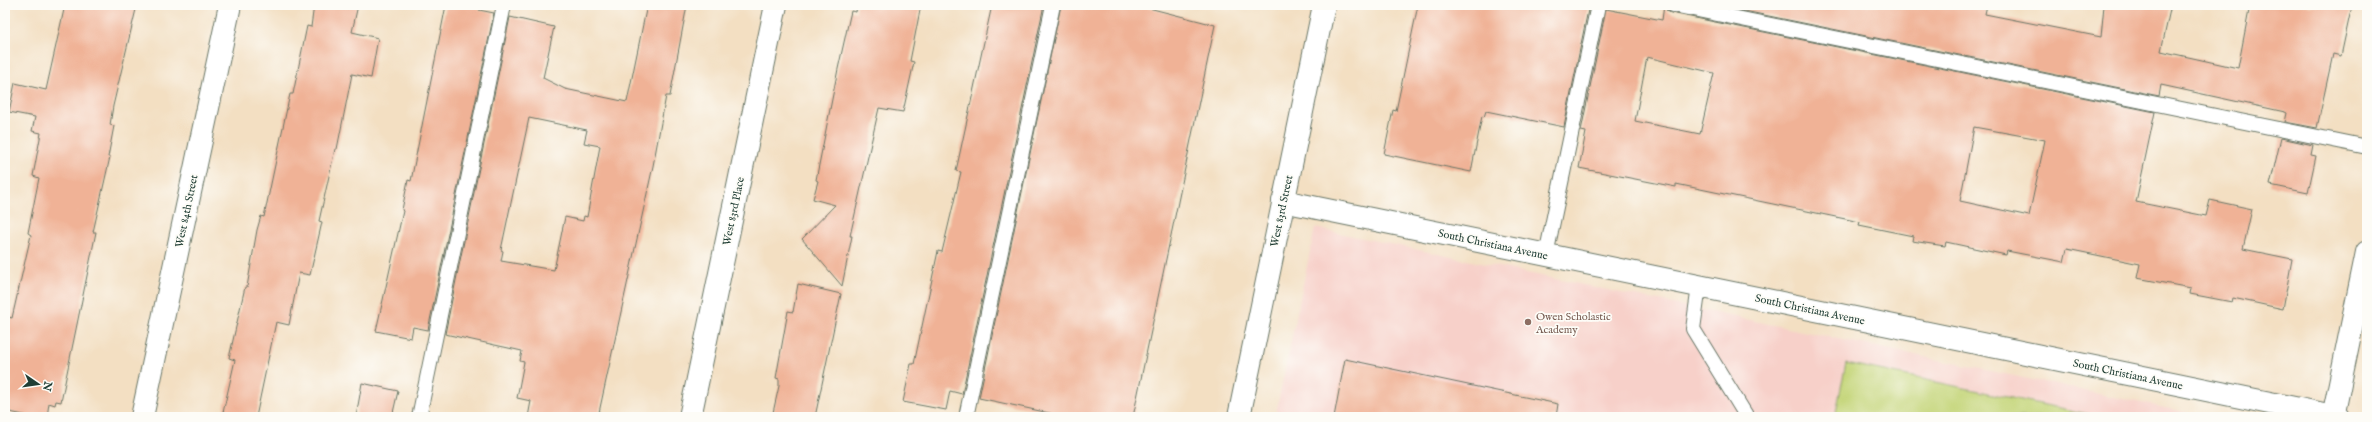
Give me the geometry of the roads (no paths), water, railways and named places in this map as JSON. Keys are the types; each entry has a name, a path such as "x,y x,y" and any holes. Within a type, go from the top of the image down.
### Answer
{"street":[{"name":"West 84th Street","path":"142,417 230,5"},
{"name":"West 83rd Place","path":"690,417 776,5"},
{"name":"West 83rd Street","path":"1239,417 1324,5"},
{"name":"South Christiana Avenue","path":"1283,201 2335,417"},
{"path":"2335,417 2367,252"}],"lane":[{"path":"419,417 504,5"},
{"path":"966,417 1053,5"},
{"path":"1546,255 1598,5"},
{"path":"1673,5 2367,147"},
{"path":"1699,286 1693,329 1747,417"}],"place":[{"name":"Owen Scholastic Academy","path":"1528,322"}]}
